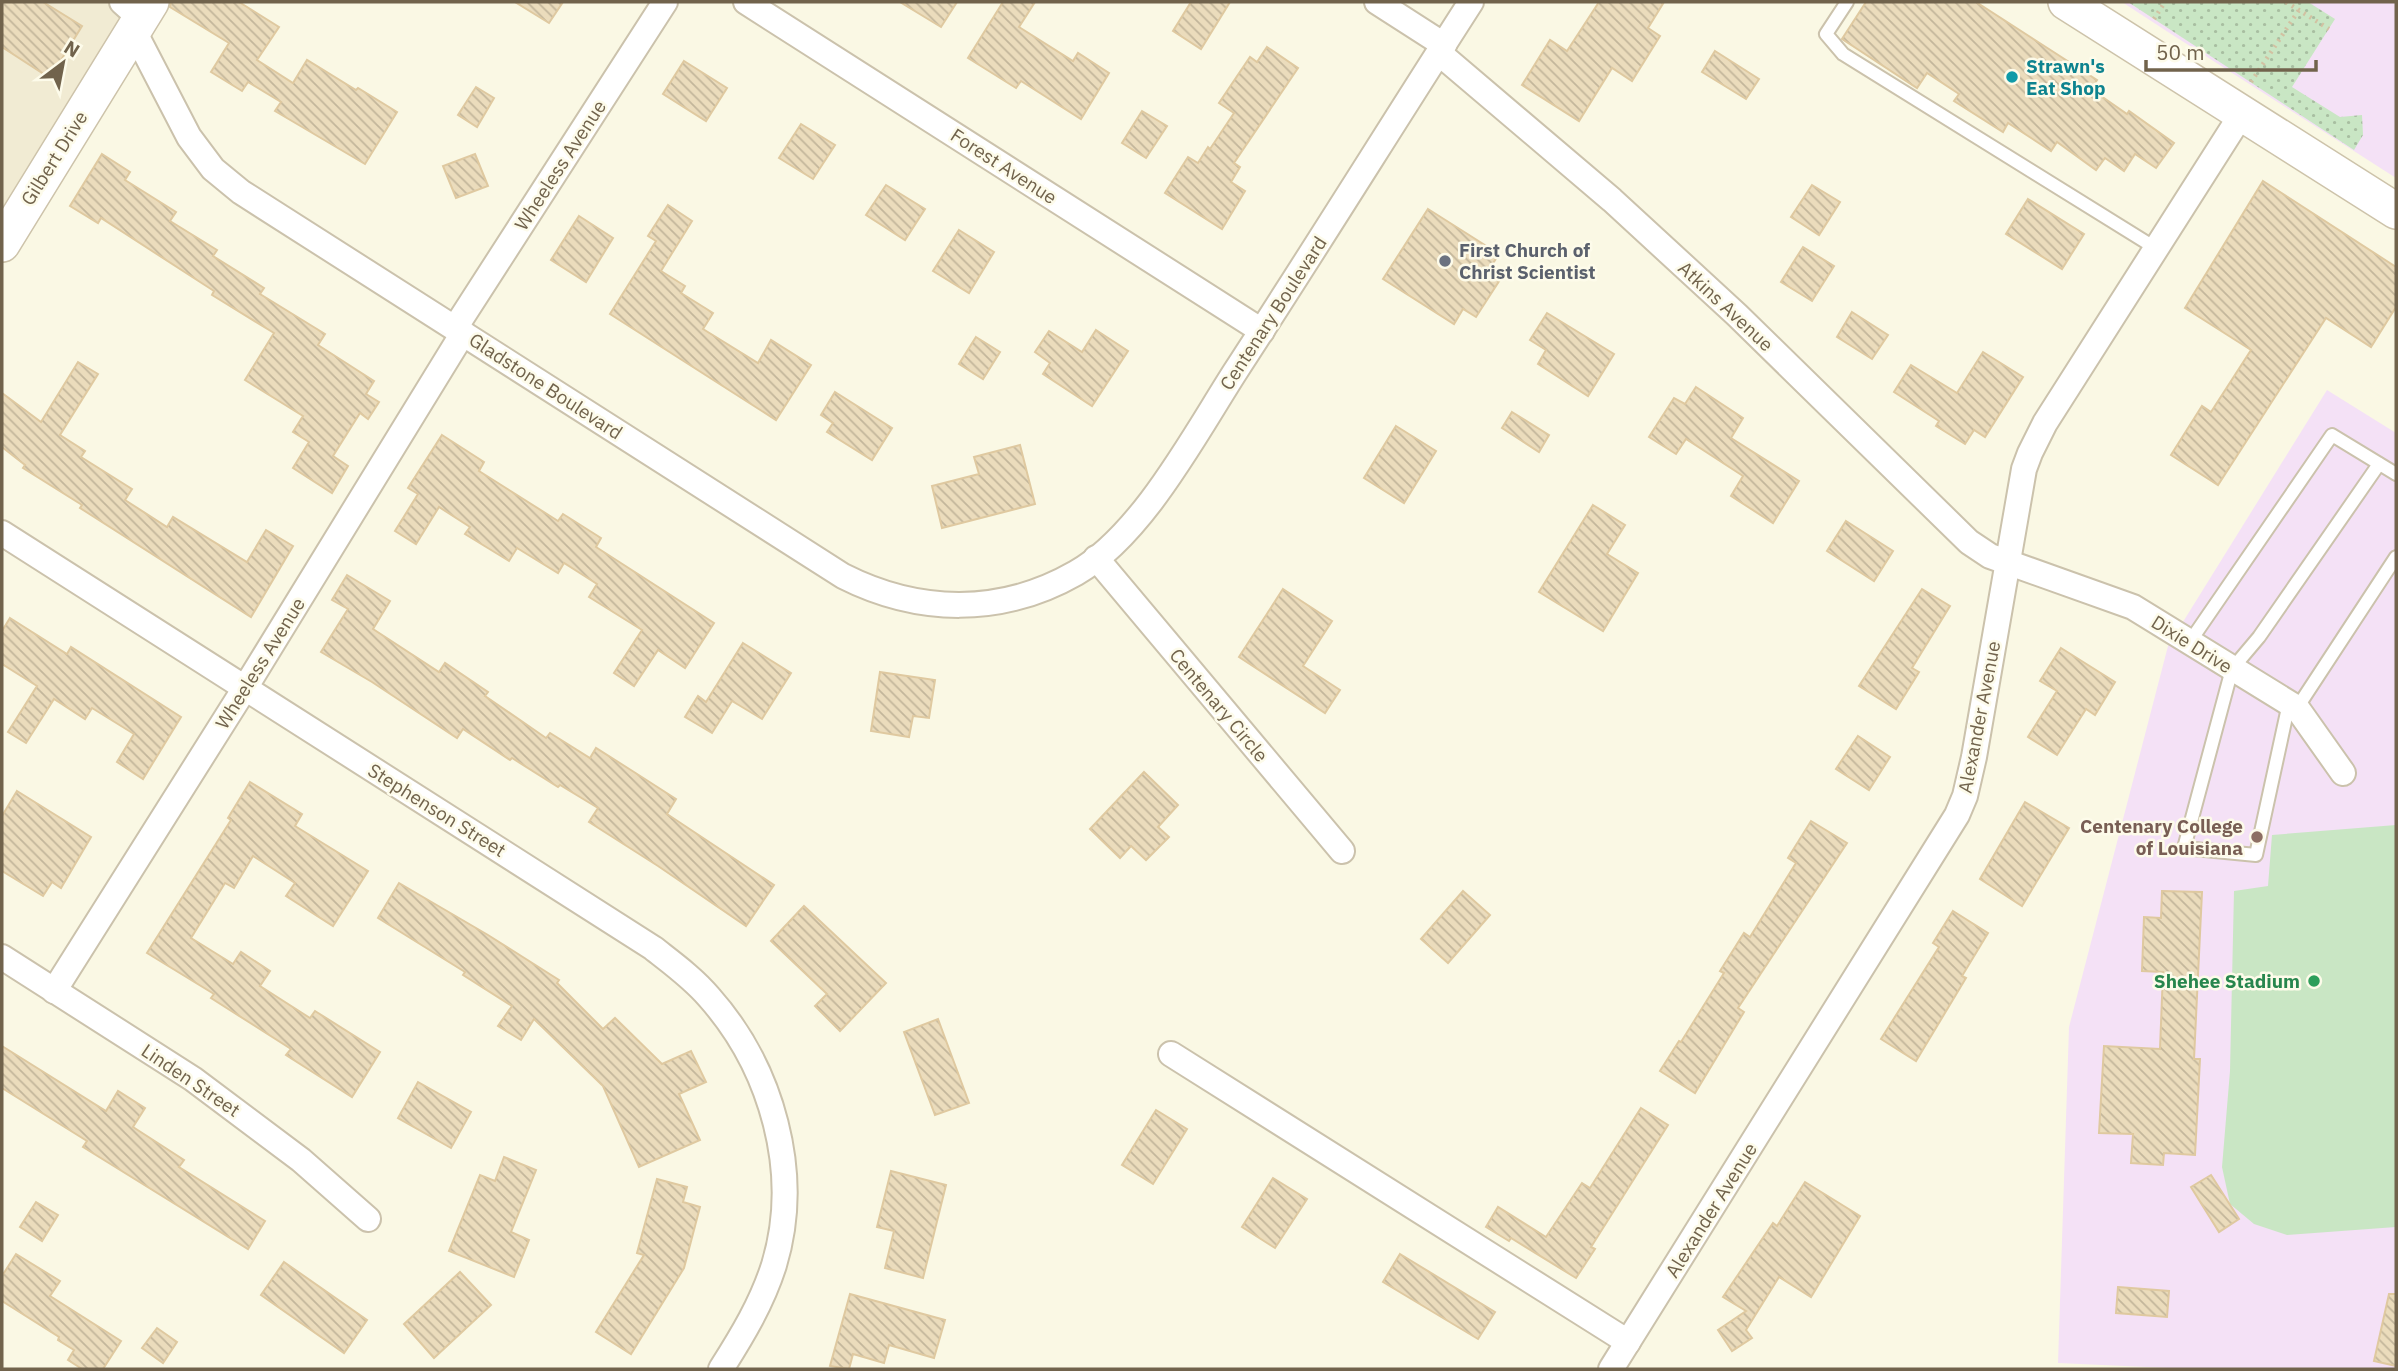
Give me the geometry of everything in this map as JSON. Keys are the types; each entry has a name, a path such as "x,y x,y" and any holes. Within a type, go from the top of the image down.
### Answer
{"main road":[{"path":"2066,2 2247,97 2396,211"},
{"name":"Gilbert Drive","path":"2,244 137,13"}],"street":[{"name":"Wheeless Avenue","path":"54,991 245,688 459,331 665,2"},
{"name":"Forest Avenue","path":"747,2 1262,331"},
{"name":"Atkins Avenue","path":"1377,2 1441,49 1612,200 1727,306 1969,542 1990,556 2008,562"},
{"name":"Centenary Boulevard","path":"1040,590 1077,573 1111,547 1145,507 1262,331 1471,2"},
{"name":"Gladstone Boulevard","path":"137,13 189,137 214,169 241,192 843,576 868,589 909,601 951,606 994,602 1040,590"},
{"name":"Alexander Avenue","path":"1611,1369 1957,815 1965,796 1974,757 2030,453 2045,423 2157,249 2247,97"},
{"name":"Stephenson Street","path":"2,533 653,948 692,979 709,997 738,1034 760,1076 775,1120 784,1198 783,1220 774,1265 745,1331 721,1369"},
{"name":"Centenary Circle","path":"1096,558 1342,851"},
{"name":"Dixie Drive","path":"2008,562 2133,607 2293,706 2343,773"},
{"name":"Linden Street","path":"2,957 230,1105 301,1160 368,1219"},
{"path":"1171,1054 1628,1342"}],"lane":[{"path":"1847,2 1826,34 1843,54 2157,249"},
{"path":"2189,643 2332,435 2396,474"},
{"path":"2379,464 2259,637 2232,669 2183,848 2256,855 2293,706 2396,557"}],"path":[{"path":"2154,19 2165,2"},
{"path":"2287,2 2329,29"},
{"path":"2247,97 2299,10"}],"shaded area":[{"path":"2,2 130,2 2,211"},
{"path":"2122,2 2396,2 2396,178 2168,32"},
{"name":"Centenary College of Louisiana","path":"2327,390 2396,433 2396,1369 2191,1369 2058,1363 2069,1027 2168,646"}],"green space":[{"path":"2128,2 2308,2 2335,19 2292,87 2340,117 2362,115 2363,135 2354,150"},
{"name":"Shehee Stadium","path":"2396,825 2396,1227 2287,1235 2254,1224 2230,1204 2222,1167 2230,1071 2234,891 2268,886 2272,835"}],"building":[{"path":"2,2 43,2 82,26 50,78 2,47"},
{"path":"171,2 239,2 279,27 257,60 293,83 307,60 397,112 365,164 275,111 281,102 248,82 242,91 211,72 229,43 170,7"},
{"path":"515,2 563,2 549,23"},
{"path":"900,2 957,2 941,27"},
{"path":"1003,2 1035,2 1019,27 1073,61 1078,53 1109,73 1081,119 1021,81 1016,88 968,58"},
{"path":"1191,2 1230,2 1201,49 1173,31"},
{"path":"1599,2 1664,2 1648,28 1660,36 1632,81 1612,68 1579,121 1522,85 1550,40 1567,51"},
{"name":"Strawn's Eat Shop","path":"1866,2 1976,2 2097,80 2091,89 2127,114 2129,111 2174,143 2156,168 2135,154 2124,171 2105,158 2096,170 2057,142 2051,151 2008,123 2003,132 1954,101 1959,94 1927,73 1917,88 1842,39"},
{"path":"1267,47 1298,68 1234,163 1240,167 1231,182 1245,191 1222,229 1165,193 1188,157 1198,163 1208,147 1210,149 1234,113 1219,103 1250,57 1257,62"},
{"path":"1715,51 1759,79 1746,99 1702,72"},
{"path":"684,61 727,88 706,121 663,94"},
{"path":"476,87 494,98 477,127 458,115"},
{"path":"1142,111 1167,126 1146,158 1122,143"},
{"path":"801,124 835,145 813,179 779,158"},
{"path":"102,154 130,172 125,180 176,212 170,221 217,250 213,256 264,288 260,294 325,334 318,345 374,381 366,394 379,402 368,419 360,413 333,456 348,466 332,493 293,468 309,442 293,432 303,416 245,380 274,333 212,295 214,291 101,218 98,223 70,206"},
{"path":"475,154 488,186 456,198 443,166"},
{"path":"2263,181 2396,267 2396,307 2371,347 2326,318 2218,485 2171,455 2202,406 2211,412 2251,350 2185,308"},
{"path":"886,185 925,209 905,240 866,215"},
{"path":"1812,185 1840,202 1819,235 1791,217"},
{"path":"2028,199 2084,234 2062,269 2006,234"},
{"path":"668,205 692,221 661,271 685,286 681,293 713,313 703,329 758,363 771,340 811,365 776,420 610,314 656,241 648,236"},
{"name":"First Church of Christ Scientist","path":"1428,209 1499,254 1490,268 1503,275 1476,317 1463,309 1454,324 1383,279"},
{"path":"579,216 613,238 586,282 551,260"},
{"path":"959,230 994,252 969,293 933,271"},
{"path":"1803,247 1834,266 1812,301 1781,282"},
{"path":"1852,312 1888,335 1872,359 1837,337"},
{"path":"1547,313 1614,354 1588,396 1538,364 1546,350 1530,340"},
{"path":"1096,330 1128,351 1092,406 1043,374 1050,363 1035,352 1049,331 1082,352"},
{"path":"976,337 1000,352 983,379 959,364"},
{"path":"1983,352 2023,377 1985,437 1974,430 1965,444 1936,426 1939,421 1894,392 1911,365 1957,393"},
{"path":"78,362 98,374 60,435 85,451 81,457 132,489 125,500 167,527 173,517 247,562 266,530 293,546 251,617 80,508 82,505 23,468 25,465 2,447 2,393 41,422"},
{"path":"1696,387 1743,418 1731,438 1799,481 1773,523 1731,496 1743,476 1686,439 1676,454 1649,437 1674,398 1685,404"},
{"path":"835,392 892,428 872,460 827,432 833,423 821,415"},
{"path":"1512,412 1549,435 1539,452 1502,428"},
{"path":"1396,426 1436,451 1404,503 1364,478"},
{"path":"442,435 484,462 479,471 558,521 563,514 601,538 596,547 714,623 685,668 658,650 634,686 614,673 642,630 589,597 597,584 564,563 558,573 517,548 509,561 465,534 470,527 439,507 416,544 395,531 418,494 408,488"},
{"path":"1020,445 1035,504 942,528 932,486 979,474 974,457"},
{"path":"1593,505 1625,525 1607,554 1638,573 1603,631 1539,592"},
{"path":"1846,521 1893,551 1874,581 1827,551"},
{"path":"347,575 390,601 373,629 439,672 445,663 488,692 485,696 546,738 550,733 590,758 596,748 634,772 676,799 667,814 774,885 746,926 589,822 598,808 512,758 510,760 463,729 457,738 321,652 348,609 332,600"},
{"path":"1283,589 1332,621 1303,666 1340,690 1325,713 1239,657"},
{"path":"1922,589 1950,606 1912,668 1919,672 1896,709 1859,686"},
{"path":"10,618 67,654 71,647 181,717 143,779 117,762 134,734 92,708 85,719 54,699 26,743 8,732 37,686 2,664 2,631"},
{"path":"743,643 791,673 762,719 732,701 712,733 685,717 698,696 706,702"},
{"path":"2061,648 2115,682 2095,715 2086,709 2057,755 2028,737 2057,691 2040,681"},
{"path":"880,672 935,680 929,718 913,716 909,737 871,731"},
{"path":"1858,736 1890,757 1869,790 1836,769"},
{"path":"1144,772 1178,805 1158,827 1169,837 1146,860 1131,846 1120,858 1090,829"},
{"path":"250,782 302,814 295,826 368,871 333,926 286,896 295,883 253,856 234,888 225,883 191,938 233,964 241,952 270,971 260,986 310,1018 315,1011 380,1052 352,1097 286,1055 291,1049 211,998 214,994 147,953 231,820 228,818"},
{"path":"17,791 91,837 61,888 52,882 43,896 2,871 2,816"},
{"path":"2025,802 2069,828 2022,906 1980,879"},
{"path":"1811,821 1847,843 1738,1008 1744,1012 1695,1093 1660,1071 1724,973 1720,971 1744,933 1750,937 1796,863 1788,858"},
{"path":"399,883 559,980 557,983 603,1029 615,1018 662,1064 691,1051 706,1082 679,1094 700,1140 639,1167 603,1086 534,1019 521,1040 498,1026 512,1006 463,975 465,972 378,918"},
{"path":"1463,891 1490,915 1448,963 1421,939"},
{"path":"2162,891 2202,892 2194,1059 2200,1059 2195,1155 2164,1153 2163,1165 2131,1163 2133,1134 2099,1133 2104,1046 2160,1049 2163,972 2142,971 2144,917 2161,918"},
{"path":"804,906 886,983 840,1031 815,1006 827,994 771,941"},
{"path":"1953,911 1988,933 1962,976 1966,978 1916,1061 1881,1039 1939,947 1933,943"},
{"path":"938,1019 969,1103 935,1115 904,1032"},
{"path":"2,1046 106,1111 118,1091 145,1108 133,1127 184,1160 179,1167 265,1221 248,1249 83,1147 87,1141 2,1088"},
{"path":"418,1082 471,1112 451,1148 398,1118"},
{"path":"1641,1108 1668,1125 1591,1247 1595,1249 1576,1278 1511,1238 1509,1241 1486,1227 1498,1207 1546,1237 1582,1183 1590,1188"},
{"path":"1156,1110 1187,1129 1153,1184 1122,1165"},
{"path":"504,1157 536,1170 511,1232 529,1240 514,1277 449,1251 480,1175 495,1181"},
{"path":"891,1171 946,1185 923,1278 885,1268 894,1231 877,1227"},
{"path":"2211,1175 2239,1219 2219,1232 2191,1187"},
{"path":"1273,1178 1307,1199 1275,1248 1242,1227"},
{"path":"657,1179 687,1187 683,1202 700,1207 684,1268 631,1354 596,1332 644,1255 637,1253"},
{"path":"1805,1182 1860,1216 1811,1297 1779,1277 1746,1330 1752,1338 1732,1351 1718,1330 1746,1311 1723,1297 1773,1223 1777,1226"},
{"path":"36,1202 58,1215 42,1241 20,1227"},
{"path":"16,1254 60,1281 50,1296 121,1341 103,1369 82,1369 68,1360 74,1350 58,1340 59,1337 2,1301 2,1276"},
{"path":"1400,1254 1495,1312 1478,1339 1383,1282"},
{"path":"284,1262 367,1320 344,1353 261,1295"},
{"path":"460,1272 491,1305 434,1358 404,1324"},
{"path":"2118,1287 2169,1291 2167,1317 2116,1313"},
{"path":"850,1294 945,1320 934,1358 889,1345 884,1363 853,1354 849,1369 830,1366"},
{"path":"2389,1294 2396,1294 2396,1366 2374,1361"},
{"path":"157,1328 177,1342 163,1363 142,1348"}],"place":[{"name":"Strawn's Eat Shop","path":"2012,77"},
{"name":"First Church of Christ Scientist","path":"1445,261"},
{"name":"Centenary College of Louisiana","path":"2257,837"},
{"name":"Shehee Stadium","path":"2314,981"}]}
